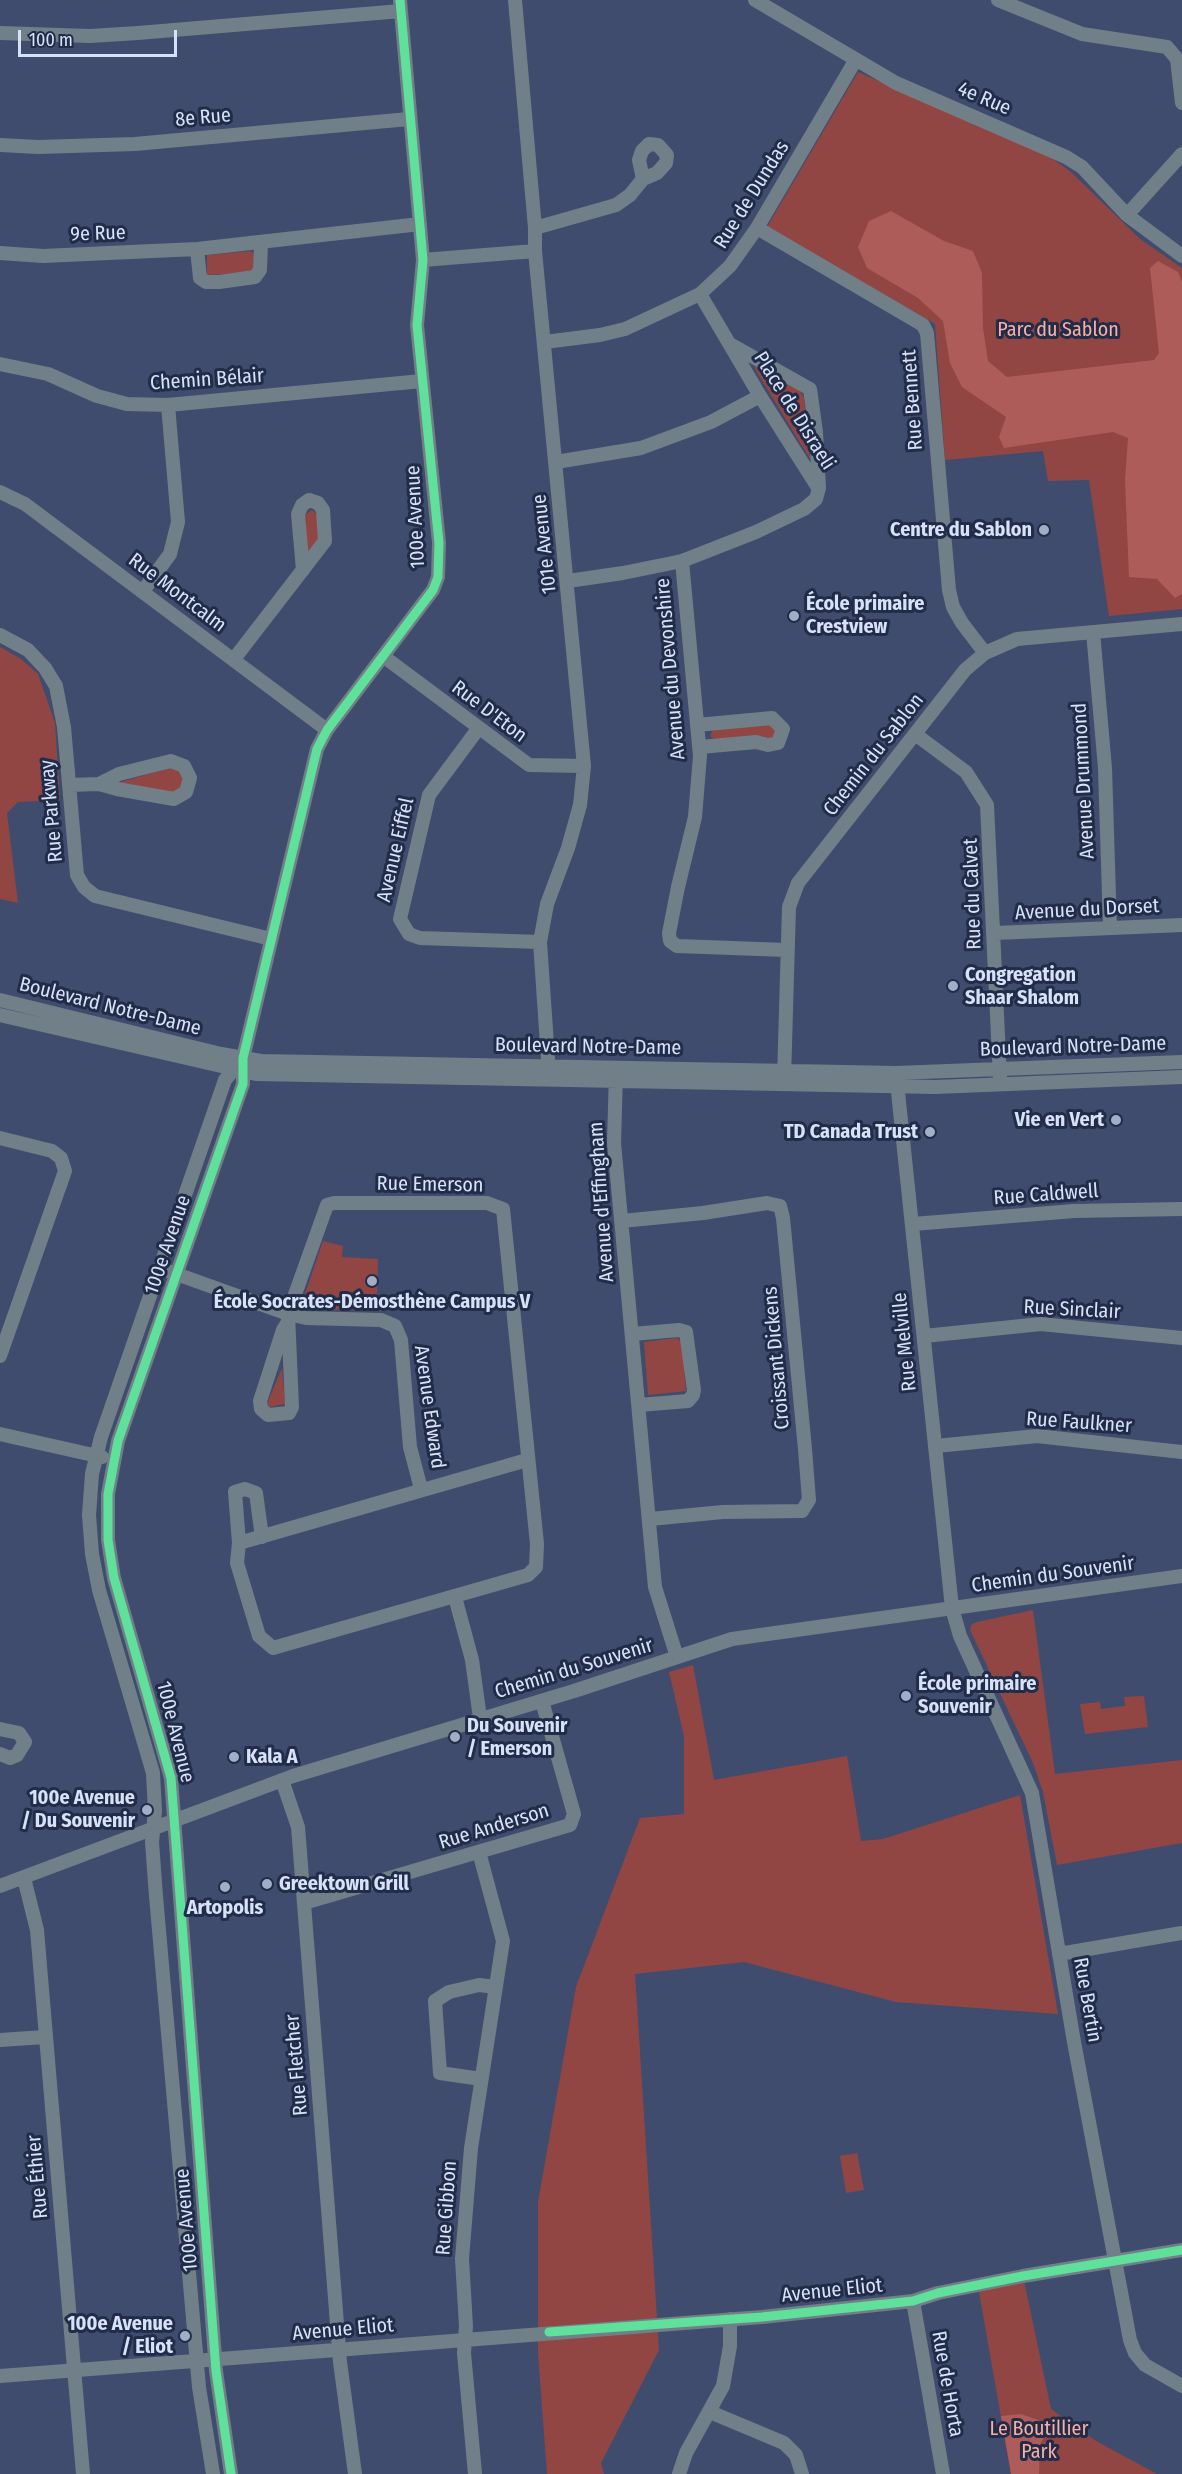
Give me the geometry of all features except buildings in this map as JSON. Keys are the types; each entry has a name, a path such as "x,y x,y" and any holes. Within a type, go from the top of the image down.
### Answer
{"street":[{"name":"101e Avenue","path":"515,0 535,228 535,251 584,766 580,805 568,848 547,904 540,942 549,1072"},
{"name":"4e Rue","path":"754,0 896,83 1066,157 1082,167 1127,215 1182,256"},
{"path":"998,0 1082,34 1167,46 1177,59 1182,104"},
{"path":"0,33 90,36 138,33 400,6"},
{"name":"100e Avenue","path":"213,2474 202,2412 156,1896 153,1773 93,1565 89,1515 96,1456 225,1080 238,1071 243,1058 317,749 327,730 433,590 438,577 440,543 417,325 423,260 400,6"},
{"name":"Rue de Dundas","path":"545,342 600,335 625,329 700,294 730,266 757,228 855,61"},
{"name":"8e Rue","path":"0,145 38,147 135,144 409,119"},
{"path":"1127,215 1182,154"},
{"path":"535,228 616,205 630,195 643,179"},
{"name":"9e Rue","path":"0,253 44,256 197,249 420,224"},
{"name":"Rue Bennett","path":"757,228 923,325 927,333 949,590 953,607 962,623 985,653"},
{"path":"197,249 200,278 206,282 219,282 255,277 260,270 261,243"},
{"path":"423,260 535,251"},
{"name":"Place de Disraeli","path":"700,294 760,396 819,488"},
{"name":"Place de Disraeli","path":"730,344 810,389 816,432 819,488"},
{"name":"Chemin Bélair","path":"0,364 48,374 97,396 127,404 168,405 423,381"},
{"path":"556,462 641,448 711,422 760,396"},
{"path":"144,591 170,554 178,522 168,405"},
{"path":"568,581 682,561 756,532 804,509 816,499 819,488"},
{"name":"Rue Montcalm","path":"0,492 25,504 327,730"},
{"name":"Avenue du Devonshire","path":"682,561 700,747 695,817 678,887 669,933 670,941 677,946 786,950"},
{"path":"234,660 303,570"},
{"name":"Chemin du Sablon","path":"784,1077 789,907 798,883 965,670 985,653 1017,639 1182,624"},
{"name":"Avenue Drummond","path":"1094,632 1105,768 1110,928"},
{"name":"Rue Parkway","path":"0,635 28,650 45,668 56,686 64,727 77,875 84,887 95,896 271,939"},
{"name":"Rue D'Eton","path":"383,656 529,765 584,766"},
{"path":"697,725 772,718 783,729 778,743 768,745 756,742 700,747"},
{"name":"Avenue Eiffel","path":"478,729 429,795 400,919 409,934 420,938 540,942"},
{"name":"Rue du Calvet","path":"915,734 966,772 987,805 995,933 1000,1084"},
{"path":"69,785 99,783 119,774 171,761 184,766 190,778 186,792 174,799 117,789 99,783"},
{"name":"Avenue du Dorset","path":"995,933 1182,925"},
{"name":"Boulevard Notre-Dame","path":"0,1000 243,1058 549,1072 1000,1084 1182,1077"},
{"name":"Boulevard Notre-Dame","path":"0,1015 238,1071 549,1072"},
{"name":"Boulevard Notre-Dame","path":"896,1080 1000,1069 1182,1062"},
{"name":"100e Avenue","path":"231,2474 220,2415 215,2360 167,1755 112,1565 107,1516 113,1460 242,1088 238,1071"},
{"name":"Avenue d'Effingham","path":"616,1074 614,1143 656,1592 677,1657"},
{"name":"Rue Melville","path":"896,1080 914,1224 952,1608"},
{"path":"0,1138 52,1152 61,1158 65,1171 0,1356"},
{"name":"Rue Emerson","path":"262,1537 256,1493 245,1489 235,1492 239,1543 237,1563 259,1636 273,1648 528,1575 536,1567 537,1544 503,1209 487,1203 334,1203 327,1205 288,1318"},
{"name":"Croissant Dickens","path":"622,1221 703,1213 767,1203 780,1206 804,1437 809,1500 802,1511 723,1512 650,1519"},
{"name":"Rue Caldwell","path":"914,1224 1074,1211 1182,1209"},
{"name":"Avenue Edward","path":"160,1268 288,1318 381,1320 391,1323 398,1329 410,1447 421,1489"},
{"path":"288,1318 291,1332 289,1367 292,1407 289,1413 268,1415 261,1409 260,1401 288,1318"},
{"name":"Rue Sinclair","path":"924,1336 1041,1324 1182,1338"},
{"path":"632,1334 679,1330 686,1332 694,1390 688,1401 639,1405"},
{"path":"0,1434 113,1460"},
{"name":"Rue Faulkner","path":"936,1446 1037,1436 1182,1452"},
{"path":"239,1543 527,1460"},
{"name":"Chemin du Souvenir","path":"0,1886 282,1780 542,1701 741,1637 1182,1576"},
{"path":"455,1597 472,1660 480,1718"},
{"name":"Rue Bertin","path":"952,1608 962,1641 1030,1785 1059,1954 1135,2353 1153,2371 1182,2386"},
{"name":"Rue Anderson","path":"304,1903 570,1825 574,1820 542,1701"},
{"path":"0,1729 19,1733 24,1742 17,1755 10,1758 0,1754"},
{"name":"Rue Fletcher","path":"282,1780 297,1821 344,2403 355,2474"},
{"name":"Rue Gibbon","path":"475,2474 465,2339 462,2259 471,2148 503,1941 480,1852"},
{"name":"Rue Éthier","path":"24,1878 36,1922 83,2474"},
{"path":"1059,1954 1182,1933"},
{"path":"481,2079 440,2073 435,2001 449,1992 479,1985 496,1987"},
{"path":"0,2040 45,2037"},
{"name":"Avenue Eliot","path":"0,2376 730,2319 913,2301 1023,2276 1182,2250"},
{"name":"Rue de Horta","path":"913,2301 943,2474"},
{"path":"679,2474 686,2453 723,2386 728,2368 730,2319"},
{"path":"710,2412 784,2443 796,2455 802,2474"}],"green space":[{"name":"Parc du Sablon","path":"858,72 1050,157 1071,172 1140,239 1182,268 1182,609 1109,616 1089,480 1048,481 1043,451 945,460 935,324 767,227"},
{"path":"891,211 944,241 973,251 982,273 983,328 988,361 1007,377 1154,360 1159,353 1150,268 1158,261 1178,272 1182,282 1182,594 1175,598 1157,579 1129,577 1125,480 1128,438 1113,432 1004,448 999,437 1006,417 962,387 950,363 943,321 918,298 867,268 858,247 869,221"},
{"path":"251,251 254,254 253,272 207,275 207,255"},
{"path":"755,366 799,390 804,398 810,459 755,369"},
{"path":"312,510 317,514 319,540 308,552 305,515"},
{"path":"0,647 21,659 38,674 55,723 60,800 18,802 7,813 18,903 0,899"},
{"path":"770,724 775,726 776,736 769,739 762,736 714,739 710,736 713,729"},
{"path":"171,768 179,771 184,778 183,787 176,793 117,783"},
{"path":"323,1241 343,1246 342,1257 378,1259 377,1295 381,1311 315,1309 308,1306 304,1297"},
{"path":"677,1338 682,1343 686,1391 648,1395 644,1342"},
{"path":"282,1368 285,1404 269,1407 267,1404"},
{"path":"1033,1610 1055,1774 1182,1760 1182,1843 1057,1865 1043,1792 1033,1763 970,1630 972,1624 977,1622"},
{"path":"693,1665 714,1780 847,1756 861,1841 883,1839 1020,1795 1058,2014 896,2002 744,1962 635,1974 659,2350 601,2463 604,2474 547,2474 538,2353 538,2202 576,1987 640,1818 684,1814 684,1736 669,1672"},
{"path":"1144,1696 1148,1727 1085,1734 1080,1704 1100,1702 1101,1709 1125,1706 1124,1697"},
{"path":"857,2153 864,2190 846,2193 840,2156"},
{"name":"Le Boutillier Park","path":"1023,2276 1051,2409 1096,2441 1157,2474 1011,2474 978,2286"},
{"path":"1021,2414 1038,2420 1046,2433 1040,2445 1039,2474 1011,2474 1001,2416"}],"cycle path":[{"path":"231,2474 216,2371 171,1778 114,1578 108,1540 108,1494 118,1441 243,1084 243,1058 317,749 327,730 433,590 438,577 439,543 417,325 423,260 400,0"},
{"path":"549,2332 762,2317 913,2301 938,2293 1023,2276 1182,2250"}],"place":[{"name":"Centre du Sablon","path":"1044,530"},
{"name":"École primaire Crestview","path":"794,616"},
{"name":"Congregation Shaar Shalom","path":"953,986"},
{"name":"Vie en Vert","path":"1116,1120"},
{"name":"TD Canada Trust","path":"930,1132"},
{"name":"École Socrates-Démosthène Campus V","path":"372,1281"},
{"name":"École primaire Souvenir","path":"906,1696"},
{"name":"Du Souvenir / Emerson","path":"455,1737"},
{"name":"Kala A","path":"234,1757"},
{"name":"100e Avenue / Du Souvenir","path":"147,1810"},
{"name":"Greektown Grill","path":"267,1884"},
{"name":"Artopolis","path":"225,1887"},
{"name":"100e Avenue / Eliot","path":"185,2336"}]}
